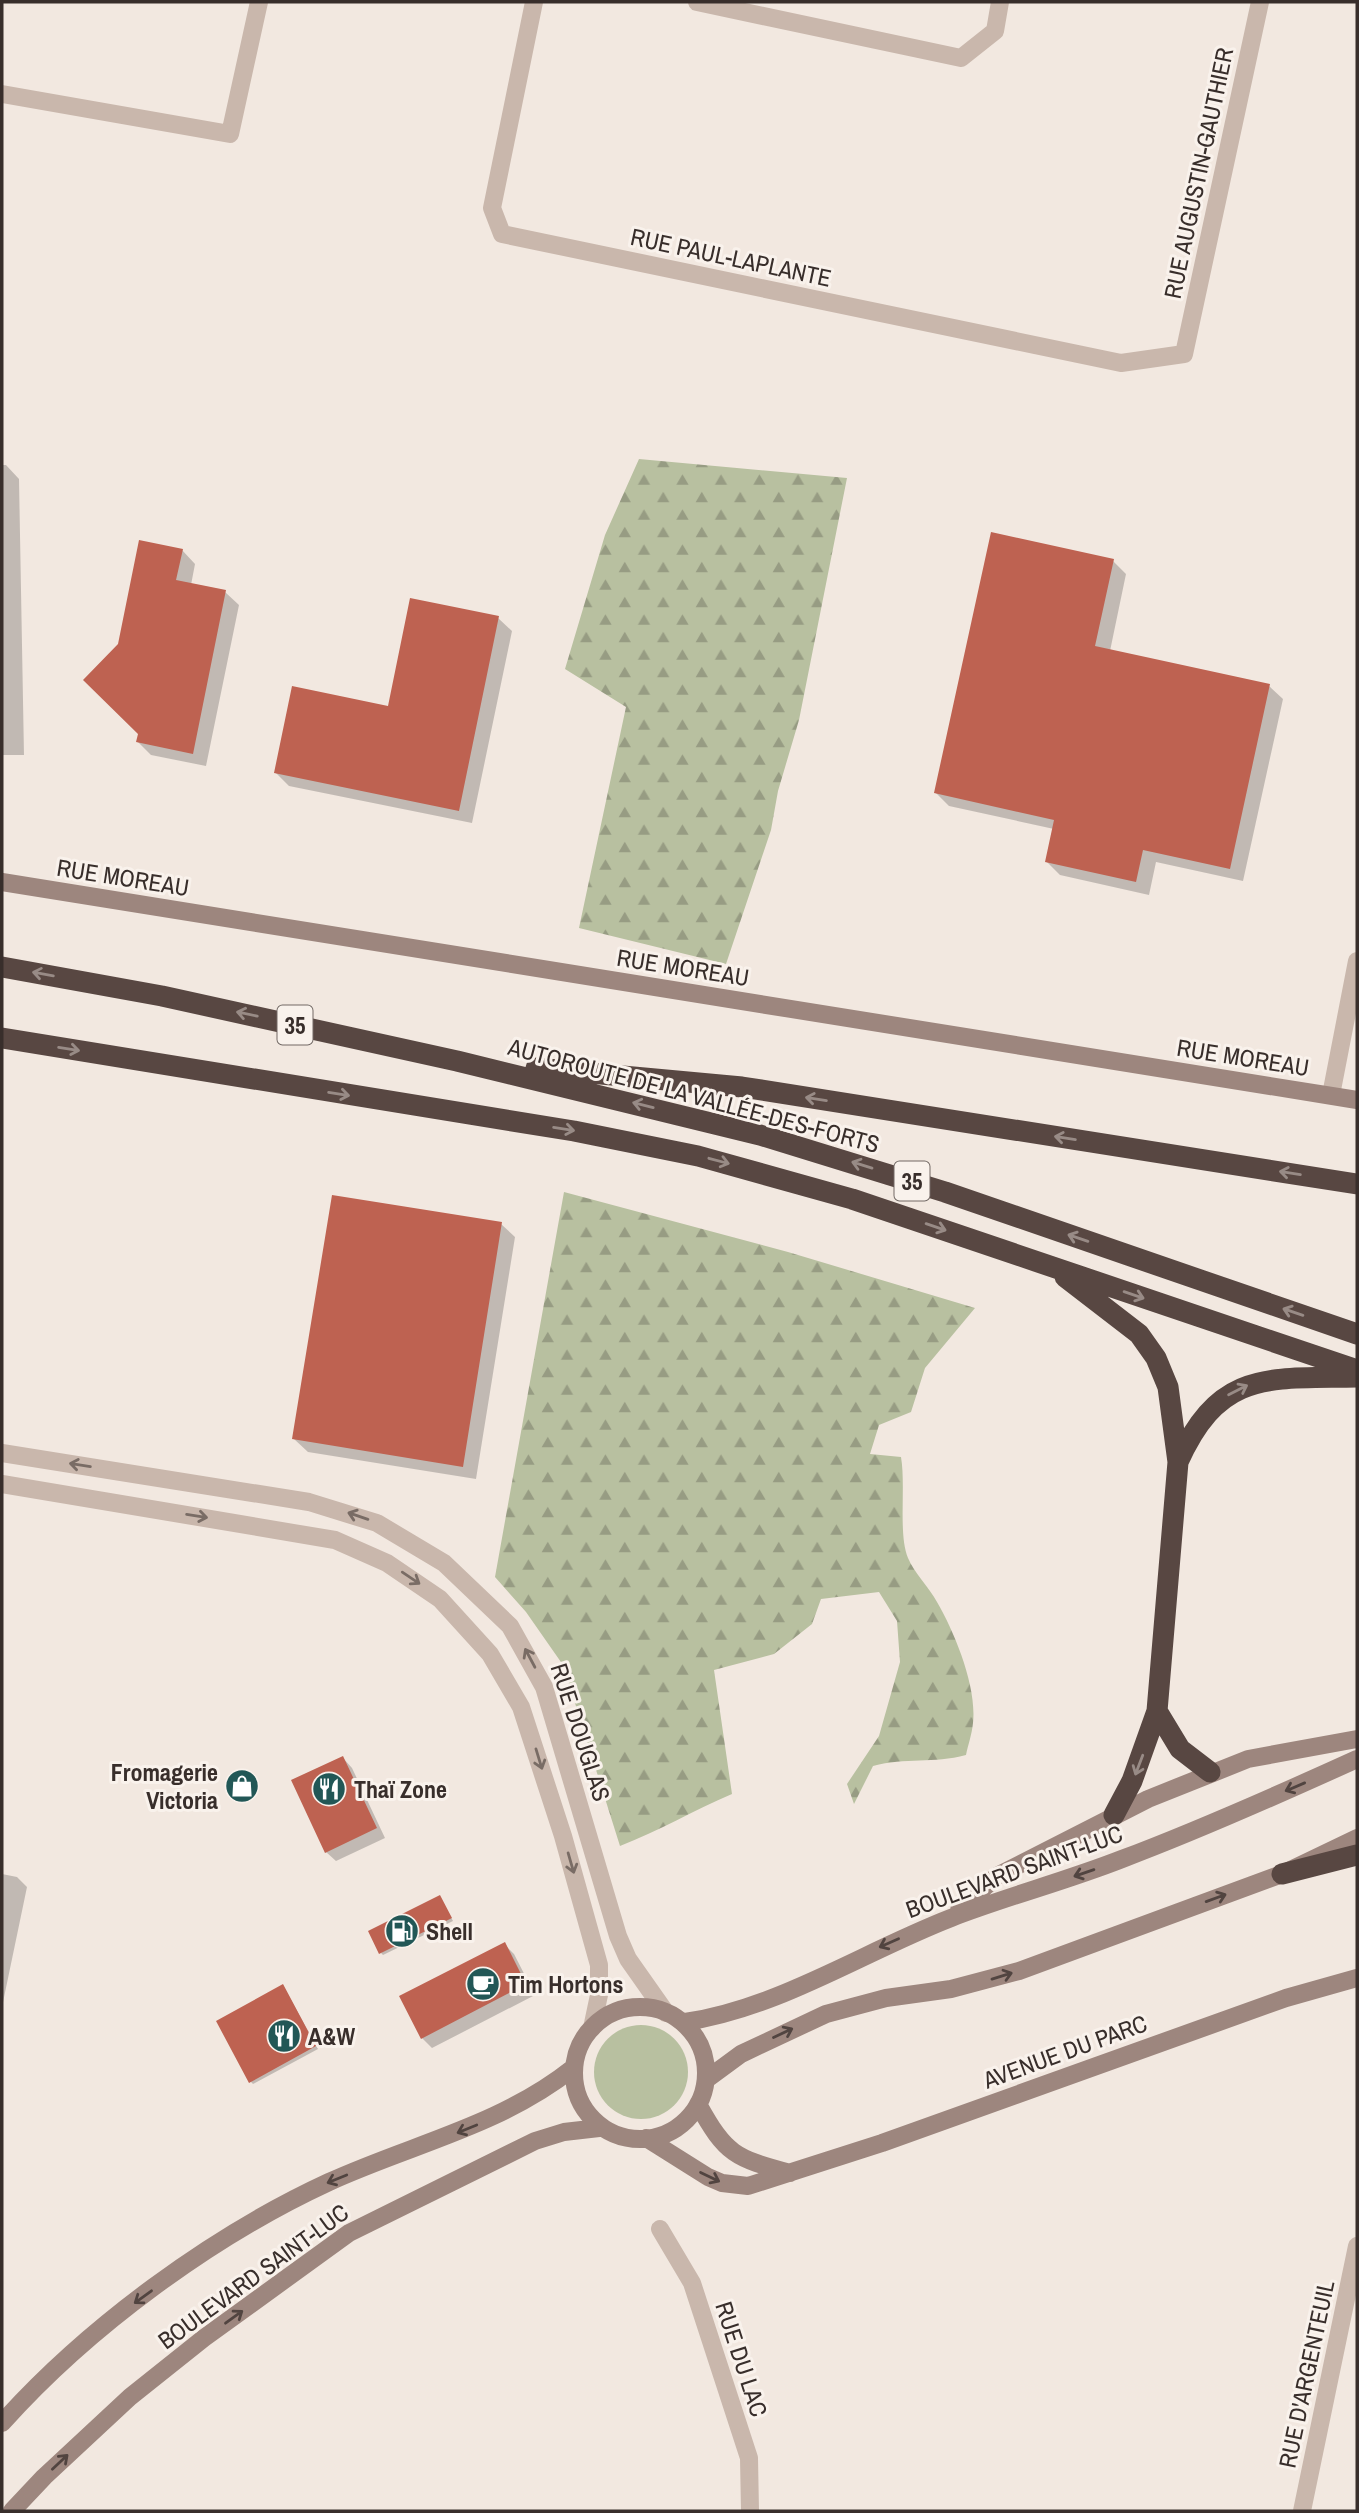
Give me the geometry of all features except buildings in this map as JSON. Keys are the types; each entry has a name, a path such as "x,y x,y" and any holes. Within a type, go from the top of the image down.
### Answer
{"highway":[{"name":"AUTOROUTE DE LA VALLÉE-DES-FORTS","path":"2,967 162,996 457,1061 713,1123 849,1161 1357,1334"},
{"name":"35","path":"2,1038 561,1128 672,1150 852,1199 1357,1370"},
{"path":"457,1061 742,1087 1357,1184"},
{"path":"1047,1264 1115,1314 1148,1345 1168,1387 1178,1462 1157,1711 1132,1781 1114,1815"},
{"path":"1178,1462 1202,1418 1237,1390 1268,1380 1357,1377"},
{"path":"1157,1711 1180,1749 1210,1772"},
{"path":"1282,1874 1357,1855"}],"street":[{"path":"2,94 230,134 259,2"},
{"name":"RUE PAUL-LAPLANTE","path":"534,2 492,208 502,234 1121,363 1184,354"},
{"path":"697,2 961,58 995,31 1000,2"},
{"name":"RUE AUGUSTIN-GAUTHIER","path":"1184,354 1260,2"},
{"name":"RUE MOREAU","path":"2,883 1357,1100"},
{"path":"1331,1095 1357,961"},
{"name":"RUE DOUGLAS","path":"2,1453 333,1508 396,1532 432,1554 468,1583 510,1626 544,1687 618,1936 632,1966 666,2013"},
{"name":"RUE DOUGLAS","path":"2,1484 335,1540 387,1563 440,1599 490,1654 512,1687 529,1726 599,1965 599,1995 592,2028"},
{"path":"952,1917 997,1876 1114,1815 1210,1772 1248,1759 1357,1739"},
{"name":"BOULEVARD SAINT-LUC","path":"685,2022 733,2013 760,2003 952,1917 1125,1858 1357,1759"},
{"path":"707,2079 741,2054 826,2014 886,1998 951,1989 994,1979 1282,1874 1357,1838"},
{"name":"AVENUE DU PARC","path":"646,2138 722,2183 748,2186 1286,1998 1357,1978"},
{"path":"640,2009 666,2013 685,2022 704,2049 707,2079 698,2104 672,2130 646,2138 621,2135 599,2128 577,2097 573,2068 579,2047 592,2028 626,2011 640,2009"},
{"name":"BOULEVARD SAINT-LUC","path":"2,2423 30,2392 138,2300 251,2224 329,2182 501,2114 552,2085 573,2068"},
{"path":"698,2104 718,2139 737,2155 790,2173"},
{"name":"BOULEVARD SAINT-LUC","path":"12,2511 130,2397 204,2338 349,2233 535,2141 564,2132 599,2128"},
{"name":"RUE DU LAC","path":"660,2229 692,2283 749,2458 751,2511"},
{"name":"RUE D'ARGENTEUIL","path":"1302,2511 1357,2246"}],"green space":[{"path":"639,459 847,478 799,720 778,791 771,830 726,964 579,928 626,707 565,669 605,535"},
{"path":"564,1192 788,1252 975,1308 925,1368 911,1412 879,1425 870,1454 901,1457 903,1536 908,1558 944,1615 957,1644 972,1693 973,1723 966,1755 873,1766 854,1804 847,1784 879,1736 900,1662 897,1621 879,1592 821,1599 812,1624 774,1654 714,1670 732,1794 620,1846 563,1665 526,1612 495,1577"},
{"path":"641,2025 659,2029 674,2039 684,2054 688,2072 684,2090 674,2105 659,2115 641,2119 623,2115 608,2105 598,2090 594,2072 598,2054 608,2039 623,2029"}],"place":[{"name":"Fromagerie Victoria","path":"242,1786"},
{"name":"Thaï Zone","path":"329,1789"},
{"name":"Shell","path":"402,1931"},
{"name":"Tim Hortons","path":"483,1984"},
{"name":"A&W","path":"284,2036"}]}
